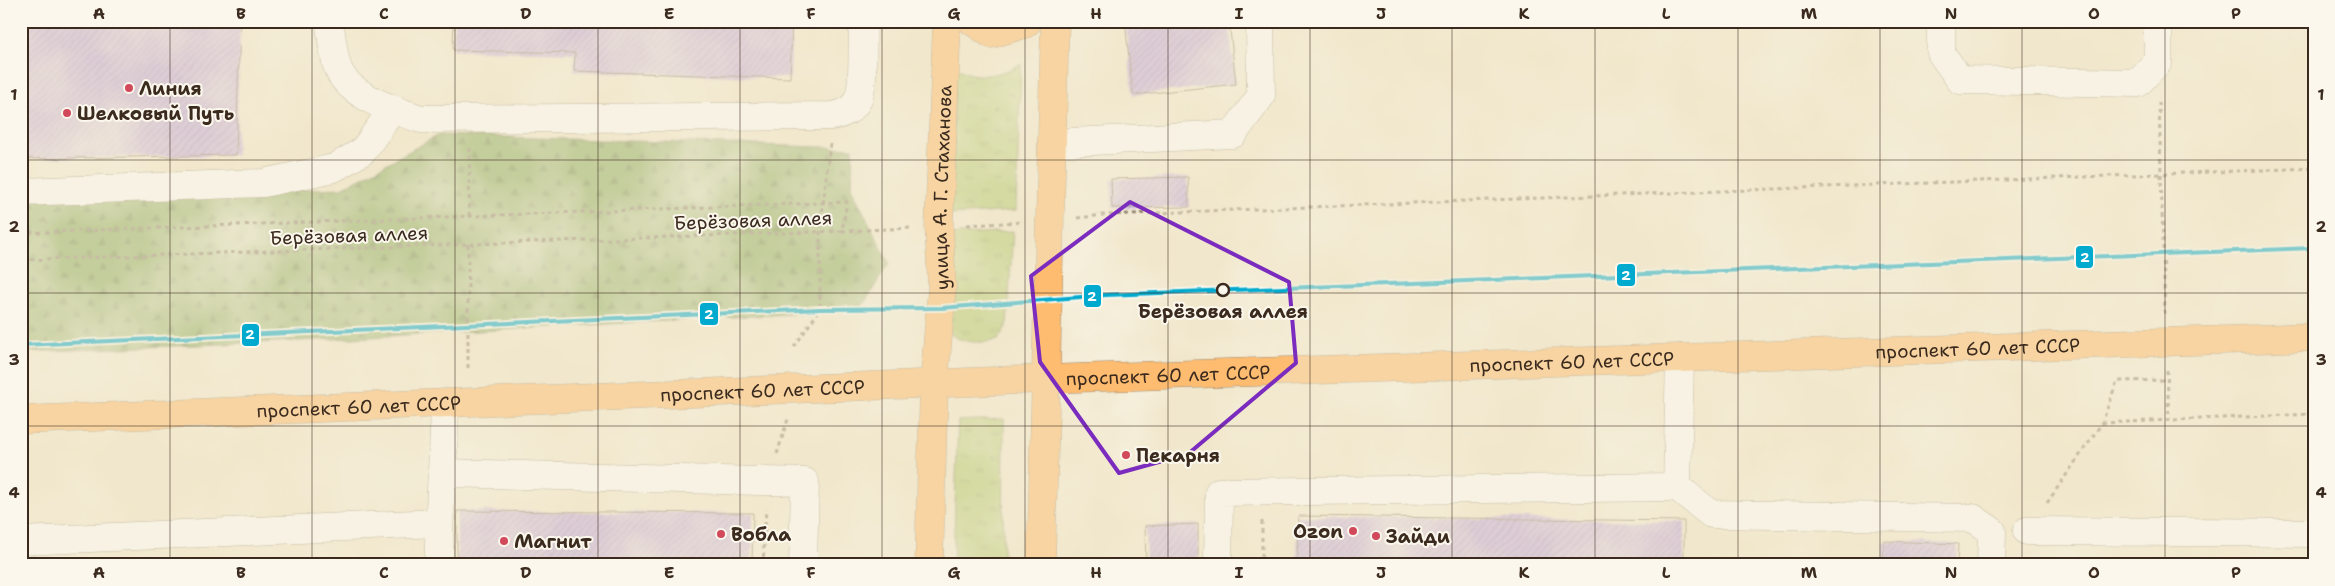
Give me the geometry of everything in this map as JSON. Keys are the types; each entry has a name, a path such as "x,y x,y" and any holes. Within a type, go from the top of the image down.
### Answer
{"main road":[{"name":"улица А. Г. Стаханова","path":"929,565 934,384 942,288 939,226 947,21"},
{"path":"972,21 991,34 1025,24 1028,21"},
{"path":"1041,565 1055,21"},
{"name":"проспект 60 лет СССР","path":"21,420 1046,379 2314,337"}],"lane":[{"path":"329,21 339,71 349,84 392,110 421,119 832,116 849,111 860,95 863,21"},
{"path":"1052,143 1233,134 1261,96 1260,21"},
{"path":"1941,21 1941,53 1960,80 2138,83 2158,62 2158,21"},
{"path":"21,192 263,183 325,170 334,168 363,151 392,110"},
{"path":"1676,487 1680,358"},
{"path":"439,565 438,524 443,473 445,403"},
{"path":"443,473 805,482 802,565"},
{"path":"1218,565 1219,492 1676,487 1711,514 1973,518 2008,531 2314,533"},
{"path":"21,541 438,524"},
{"path":"1991,565 2008,531"}],"path":[{"path":"2158,62 2165,342 2169,420"},
{"path":"794,347 820,309 820,232 825,203 832,116"},
{"path":"469,216 470,139"},
{"path":"842,231 1050,221 1124,215 2314,168"},
{"name":"Берёзовая аллея","path":"21,233 847,202 842,231 21,260"},
{"path":"468,244 468,368"},
{"path":"2008,531 2102,423 2117,381 2168,380"},
{"path":"2102,423 2314,414"},
{"path":"1262,492 1262,565"}],"highlighted area":[{"path":"1130,202 1289,282 1296,363 1188,454 1119,473 1040,362 1031,276"}],"green space":[{"path":"1021,64 1016,211 950,215 955,66 971,74 988,75 1005,71"},
{"path":"439,135 853,148 852,189 889,263 860,310 297,341 21,352 21,200 342,188"},
{"path":"1013,231 1007,325 998,340 974,342 962,340 950,334 947,235"},
{"path":"1004,419 1003,565 953,565 958,421"}],"building":[{"name":"Линия","path":"21,21 240,21 236,155 21,159"},
{"path":"454,21 792,21 790,78 574,71 575,53 453,50"},
{"path":"1125,21 1229,21 1236,84 1133,95"},
{"path":"1188,177 1189,207 1112,208 1111,179"},
{"path":"457,511 753,513 752,565 457,565"},
{"path":"1298,516 1684,521 1684,565 1297,565"},
{"path":"1198,524 1198,565 1146,565 1145,526"},
{"path":"1884,541 1958,544 1957,565 1883,565"}],"transit line":[{"name":"2","path":"21,345 820,309 941,308 1106,295 2314,248"}],"place":[{"name":"Линия","path":"129,88"},
{"name":"Шелковый Путь","path":"67,113"},
{"name":"Берёзовая аллея","path":"1223,290"},
{"name":"Пекарня","path":"1126,455"},
{"name":"Ozon","path":"1353,531"},
{"name":"Вобла","path":"721,534"},
{"name":"Зайди","path":"1376,536"},
{"name":"Магнит","path":"504,541"}]}
